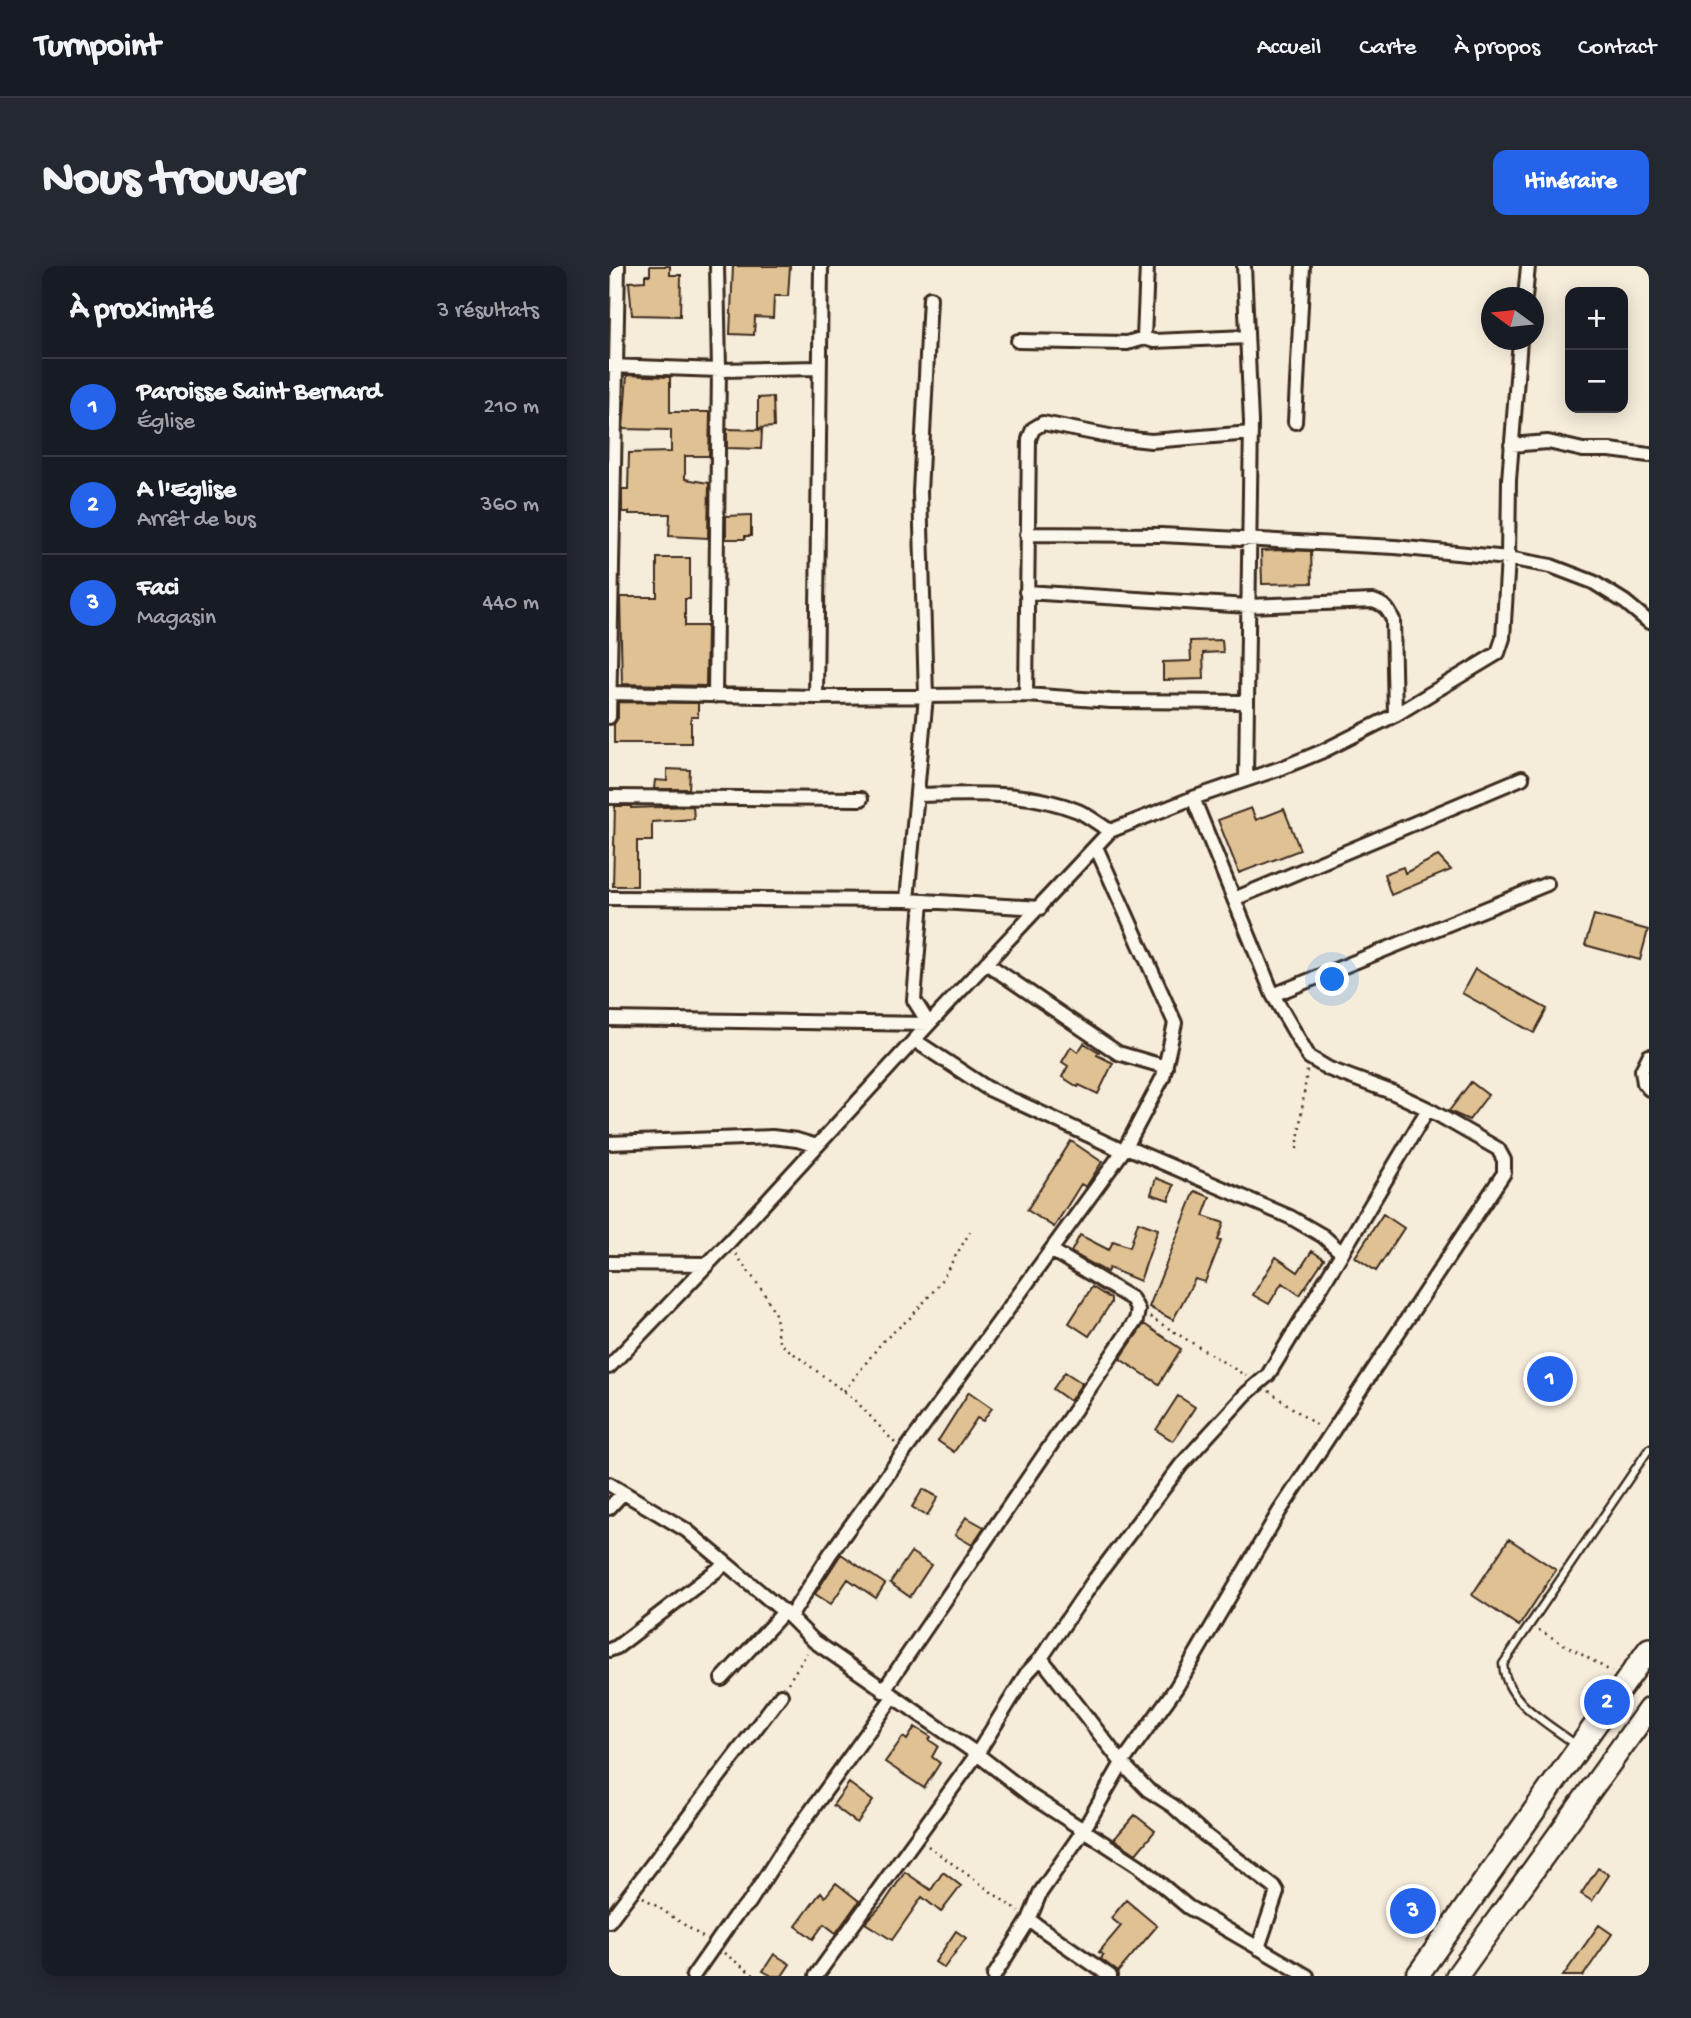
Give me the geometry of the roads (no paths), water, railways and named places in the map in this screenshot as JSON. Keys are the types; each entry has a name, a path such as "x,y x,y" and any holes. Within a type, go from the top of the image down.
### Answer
{"main road":[{"path":"1417,1976 1649,1649"},
{"path":"1457,1976 1649,1709"},
{"path":"1576,1752 1600,1777"}],"street":[{"path":"609,718 612,366 618,266"},
{"path":"715,696 719,370 717,266"},
{"path":"817,697 821,266"},
{"path":"1144,338 1147,266"},
{"path":"1244,266 1251,433 1246,779"},
{"path":"1295,422 1303,266"},
{"path":"1526,287 1528,266"},
{"path":"907,900 926,696 920,492 930,298"},
{"path":"1018,341 1127,343 1144,338 1153,341 1247,337"},
{"path":"609,1367 728,1243 1110,831 1193,798 1284,768 1323,751 1395,715 1498,653 1503,638 1509,480 1519,350"},
{"path":"612,366 719,370 819,368"},
{"path":"1026,695 1029,439 1037,425 1043,423 1114,437 1151,441 1251,433"},
{"path":"1511,445 1548,442 1583,450 1649,454"},
{"path":"1027,534 1161,535 1395,547 1508,558 1552,566 1593,582 1625,602 1649,622"},
{"path":"1026,592 1248,606 1373,601 1387,608 1393,620 1395,715"},
{"path":"610,693 817,697 1026,695 1111,701 1247,702"},
{"path":"1234,899 1522,778"},
{"path":"917,795 1005,794 1080,812 1110,831"},
{"path":"609,797 861,799"},
{"path":"995,1976 1029,1920 1040,1893 1083,1831 1122,1763 1177,1688 1279,1512 1504,1173 1504,1160 1498,1149 1428,1109 1329,1069 1309,1057 1273,995 1193,798"},
{"path":"722,1679 787,1615 1125,1149 1163,1077 1175,1023 1095,847"},
{"path":"1273,995 1547,884"},
{"path":"609,898 907,900 1040,908"},
{"path":"922,901 914,1000 929,1024"},
{"path":"986,963 1118,1053 1166,1067"},
{"path":"609,1019 929,1024"},
{"path":"914,1040 987,1088 1290,1217 1323,1236 1342,1253"},
{"path":"1649,1056 1641,1070 1644,1083 1649,1089"},
{"path":"816,1976 977,1754 1027,1673 1041,1658 1095,1579 1181,1465 1246,1394 1260,1384 1321,1291 1428,1109"},
{"path":"609,1143 772,1137 817,1146"},
{"path":"693,1976 735,1916 749,1903 1136,1320 1138,1310 1132,1299 1051,1250"},
{"path":"609,1263 706,1264"},
{"path":"609,1484 686,1530 814,1641 977,1754 1031,1796 1139,1866 1188,1907 1307,1976"},
{"path":"609,1508 623,1493"},
{"path":"609,1650 617,1647 725,1564"},
{"path":"1041,1658 1122,1763 1149,1790 1274,1887 1277,1892 1276,1901 1258,1948"},
{"path":"609,1921 781,1695"},
{"path":"1029,1920 1110,1976"}],"lane":[{"path":"1576,1752 1520,1703 1504,1678 1503,1664 1649,1449"}],"place":[{"name":"Paroisse Saint Bernard","path":"1550,1379"},
{"name":"A l'Eglise","path":"1607,1702"},
{"name":"Faci","path":"1413,1911"}]}
